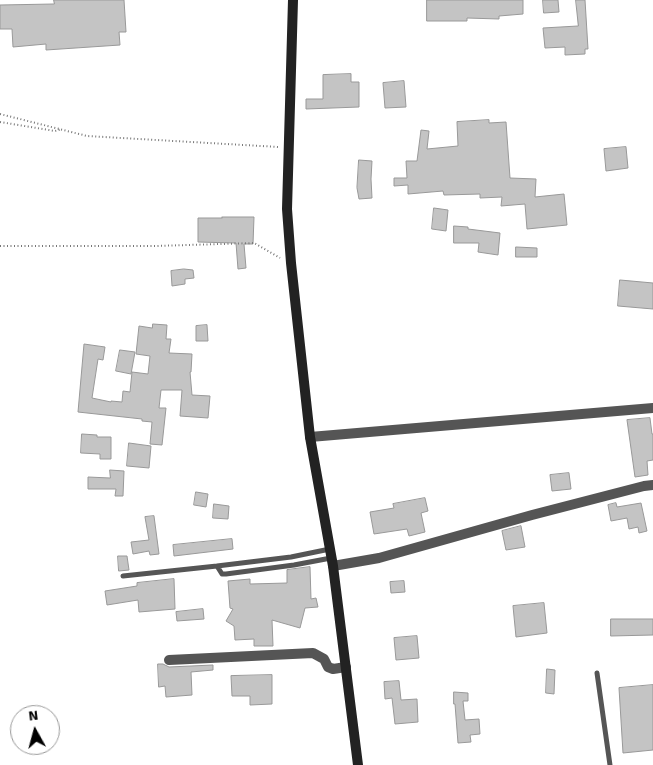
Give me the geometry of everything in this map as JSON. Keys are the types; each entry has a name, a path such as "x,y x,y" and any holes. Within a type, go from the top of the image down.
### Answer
{"main road":[{"path":"293,0 287,209 291,263 310,437 332,558 358,765"}],"street":[{"path":"310,437 653,408"},
{"path":"332,558 379,558 532,515 653,485"},
{"path":"169,660 313,653 324,659 328,667 333,669 346,667"}],"lane":[{"path":"123,576 291,558 332,558"},
{"path":"217,566 222,574 226,574 294,566 332,558"},
{"path":"597,673 610,765"}],"path":[{"path":"0,114 87,136 289,148"},
{"path":"0,122 55,131 62,129"},
{"path":"0,246 155,246 254,243 291,263"}],"building":[{"path":"54,0 124,0 126,32 119,32 120,45 46,50 46,44 13,47 12,29 0,29 0,5 54,4"},
{"path":"427,0 523,0 523,14 499,16 499,19 467,18 467,21 427,21"},
{"path":"543,0 558,0 559,12 544,13"},
{"path":"576,0 585,0 588,49 585,49 585,54 565,55 565,47 545,48 543,28 578,26"},
{"path":"351,74 351,82 359,82 359,107 306,109 306,99 323,99 323,75"},
{"path":"404,81 406,107 385,108 383,83"},
{"path":"489,120 489,123 506,122 510,178 536,179 535,197 564,194 567,225 527,229 525,204 501,206 502,197 480,198 480,194 444,195 443,191 408,194 408,185 394,186 394,178 407,178 406,161 417,161 421,130 429,131 427,149 458,146 457,122"},
{"path":"626,147 628,168 606,171 604,149"},
{"path":"359,160 372,161 372,198 359,199 357,188"},
{"path":"434,208 448,210 446,231 432,229"},
{"path":"254,217 253,244 244,244 246,268 238,269 236,243 198,242 198,218"},
{"path":"454,226 500,233 498,255 478,252 479,243 454,243"},
{"path":"516,247 537,248 537,257 516,257"},
{"path":"193,270 194,278 185,279 185,284 172,286 171,271"},
{"path":"620,280 653,283 653,309 618,306"},
{"path":"153,324 167,325 166,339 171,339 169,353 192,354 190,372 192,395 210,396 208,418 180,416 182,390 161,390 159,408 166,408 162,445 150,444 152,422 142,421 142,419 78,412 84,344 105,347 103,360 98,359 92,398 122,402 123,391 130,392 132,372 148,374 150,356 136,354 139,326 152,328"},
{"path":"207,325 208,341 196,341 196,326"},
{"path":"120,350 135,352 131,374 116,371"},
{"path":"650,418 653,434 653,460 647,461 648,475 635,477 627,420"},
{"path":"82,434 111,437 111,459 100,459 100,454 81,453"},
{"path":"129,443 151,446 149,468 127,466"},
{"path":"110,470 124,471 123,496 115,496 116,489 88,489 88,477 110,478"},
{"path":"569,473 571,489 552,491 550,475"},
{"path":"196,492 208,494 206,507 194,505"},
{"path":"425,498 428,511 421,513 425,532 409,536 407,529 374,534 370,512 394,508 393,504"},
{"path":"616,503 617,507 641,503 647,531 639,533 638,527 629,529 627,518 611,521 608,505"},
{"path":"214,504 229,506 228,519 213,518"},
{"path":"154,516 159,554 150,555 149,551 133,554 131,542 149,540 145,517"},
{"path":"521,526 525,547 506,550 502,531"},
{"path":"232,539 233,549 174,556 173,545"},
{"path":"118,556 127,556 129,570 119,571"},
{"path":"310,567 311,599 316,598 318,607 305,608 300,628 272,620 273,646 254,646 254,639 235,640 234,626 226,621 233,609 230,608 228,581 250,579 250,584 287,583 287,570"},
{"path":"174,579 175,609 139,612 138,600 107,605 105,591 137,586 137,583"},
{"path":"404,581 405,592 391,593 390,582"},
{"path":"544,603 547,633 516,637 513,606"},
{"path":"203,609 204,619 177,621 176,612"},
{"path":"611,619 653,619 653,635 611,636"},
{"path":"417,636 419,658 396,660 394,638"},
{"path":"158,664 169,667 213,665 213,670 191,672 192,695 166,697 165,686 159,687"},
{"path":"547,669 555,670 554,694 546,693"},
{"path":"272,675 272,704 250,705 250,696 232,696 231,676"},
{"path":"399,681 401,700 417,699 418,722 395,724 392,698 385,699 384,682"},
{"path":"653,685 653,750 623,753 619,688"},
{"path":"454,692 468,693 468,701 463,701 465,720 479,719 480,734 470,735 471,742 458,743"}]}
